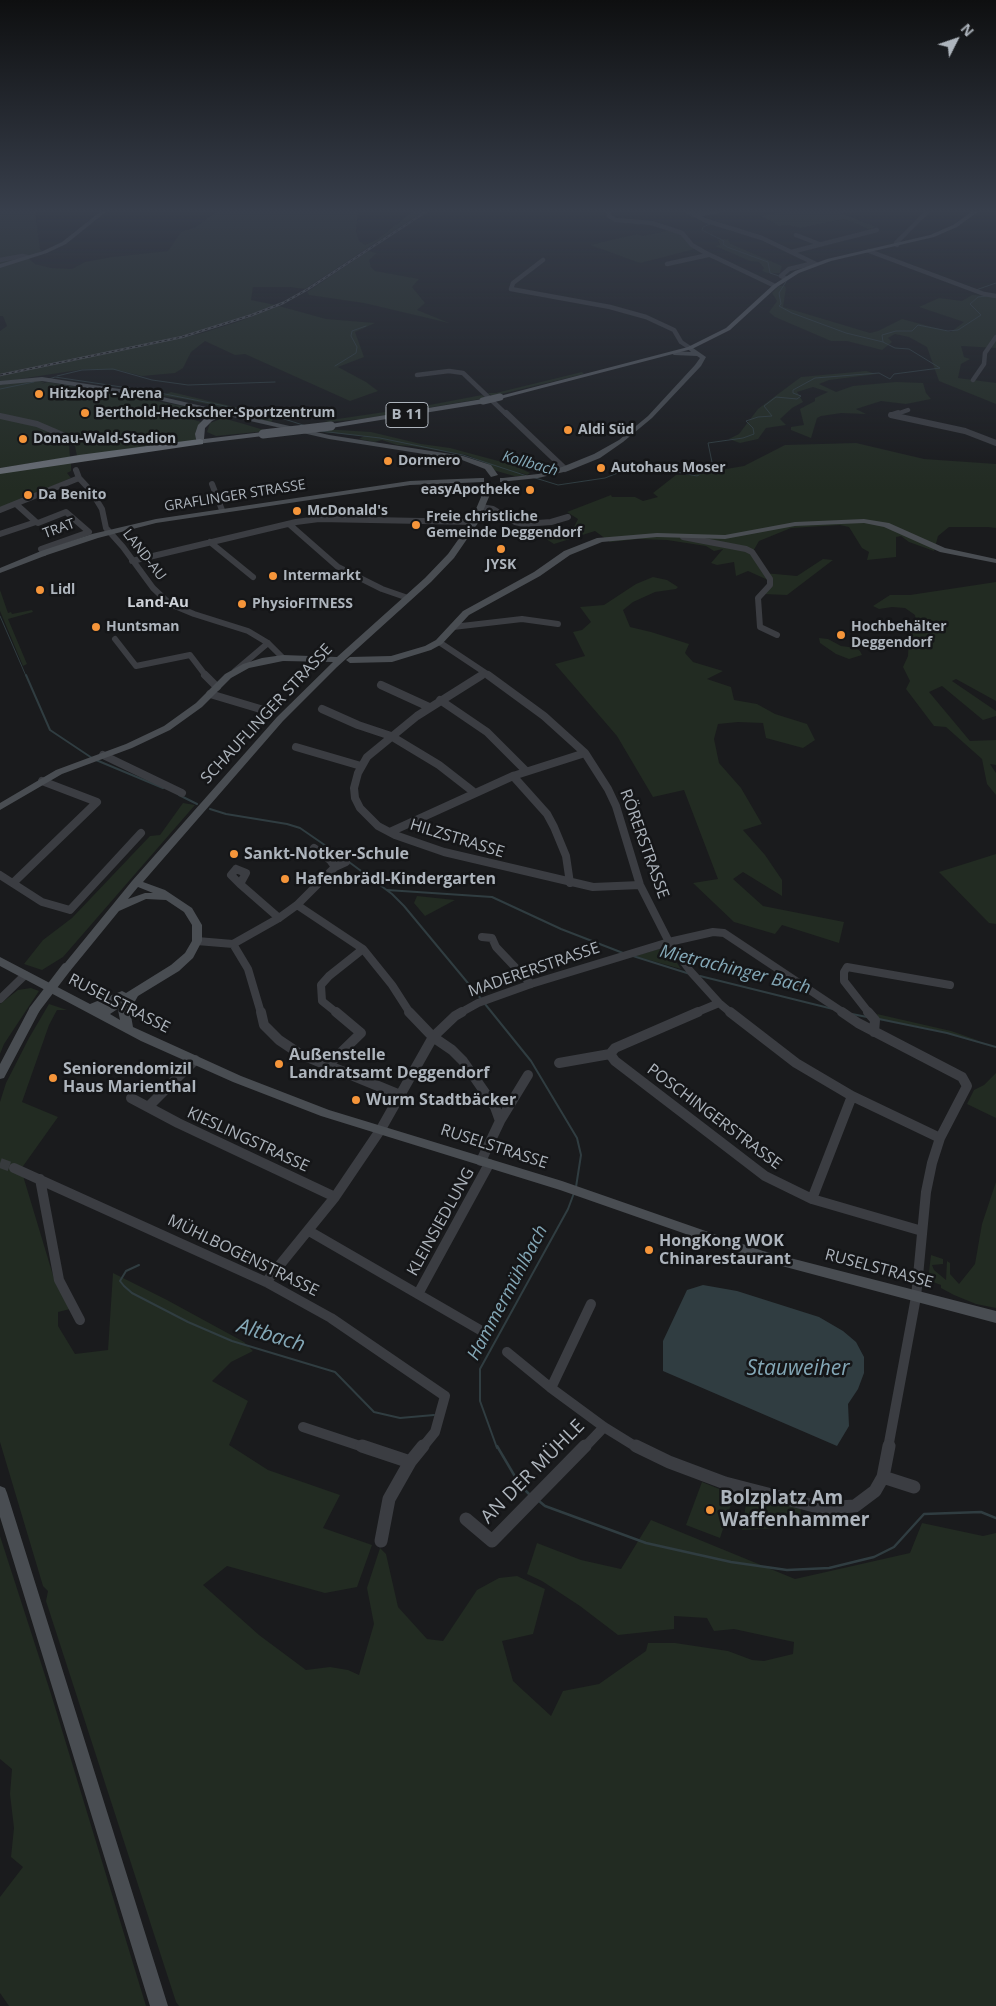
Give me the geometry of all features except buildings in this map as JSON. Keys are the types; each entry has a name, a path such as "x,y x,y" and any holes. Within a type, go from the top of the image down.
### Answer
{"highway":[{"name":"B 11","path":"0,471 203,437"}],"main road":[{"name":"B 11","path":"203,437 226,439 331,426 500,397 690,348 728,329 755,305"},
{"path":"503,480 500,476 491,475 481,480 490,485 500,484 503,480 526,478 565,469 597,456 632,433 698,366 702,360 700,355 690,348"},
{"path":"674,353 700,355"},
{"path":"0,384 28,379 145,395 283,428 468,461 484,468 491,475"},
{"path":"203,437 204,423 222,412"},
{"name":"GRAFLINGER STRASSE","path":"0,570 44,553 109,532 156,521 410,483 481,480"},
{"name":"SCHAUFLINGER STRASSE","path":"0,1075 34,1010 133,887 280,719 338,661 451,556 474,522 490,485"},
{"path":"350,660 401,658 428,648 439,642 466,613 537,574 567,553 584,545 614,538 657,535 734,537 795,524 864,522 886,525 943,550 996,561"},
{"path":"0,807 59,772 138,742 167,728 184,718 235,671 262,661 283,658 334,659"},
{"path":"133,887 153,896"},
{"path":"100,1015 176,968 190,955 197,941 197,925 193,917 179,903 168,898 158,890 133,887"},
{"path":"114,910 139,898 153,896 168,898"},
{"name":"RUSELSTRASSE","path":"0,961 128,1029 290,1100 562,1186 763,1256 996,1317"},
{"path":"88,1009 122,994 141,989"},
{"path":"128,1029 124,1010 129,1001 141,989"},
{"path":"0,1493 159,2006"}],"street":[{"path":"597,305 610,307 668,326 674,330 681,342 690,348"},
{"path":"973,380 984,364 985,353 996,337"},
{"path":"417,375 449,371 464,374 565,469"},
{"path":"908,410 892,415 965,431 996,443"},
{"path":"0,416 37,424 65,436"},
{"path":"76,470 79,478 98,503 109,532"},
{"path":"0,510 79,478"},
{"path":"212,484 222,510"},
{"name":"TRAT","path":"0,534 36,522 16,504"},
{"path":"482,507 493,509 515,522 524,524 551,522 568,517"},
{"name":"TRAT","path":"38,523 66,512 90,532 41,549 44,553"},
{"path":"132,561 289,524 331,518 474,522"},
{"path":"289,524 333,563 344,570 382,590 408,598"},
{"name":"LAND-AU","path":"109,532 152,588 170,604 194,614 248,631 268,643 283,658"},
{"path":"683,537 746,549 752,552 770,579 770,585 758,598 759,623 765,631 776,634"},
{"path":"210,542 253,577"},
{"path":"453,627 522,619 558,624"},
{"path":"116,639 136,666 190,655 214,690 267,710 268,716"},
{"name":"RÖRERSTRASSE","path":"439,642 485,673 558,728 585,753 605,783 616,806 640,886 669,942 694,975 719,1003 796,1063 852,1096 940,1138"},
{"path":"235,671 268,643"},
{"name":"HILZSTRASSE","path":"485,673 429,707 367,757 361,766 354,788 355,798 367,817 390,832 444,852 570,883 593,886 640,886"},
{"path":"381,685 429,707"},
{"path":"440,700 487,732 526,772"},
{"path":"322,709 358,725 391,736 439,765 474,793"},
{"path":"296,747 361,766"},
{"path":"390,832 513,776 585,753"},
{"path":"98,757 108,759 182,793"},
{"path":"513,776 546,814 554,827 566,856 570,883"},
{"path":"13,883 97,802 42,781"},
{"path":"0,875 42,902 70,910 141,833"},
{"path":"314,848 330,860 334,867"},
{"path":"197,941 233,944 279,918 329,875 334,867 346,862"},
{"path":"240,884 279,918"},
{"path":"296,905 363,950 380,968 411,1015 433,1037 452,1050 463,1061 495,1106 500,1121"},
{"path":"507,1352 551,1388 604,1427 646,1452 725,1483 822,1508 856,1506 875,1491 884,1477 916,1297 926,1192 940,1138 967,1086 962,1077 846,1016 724,933 713,932 669,942"},
{"path":"482,937 492,938 496,947 531,984"},
{"name":"MADERERSTRASSE","path":"381,1130 433,1037 455,1016 490,998 669,942"},
{"path":"233,944 252,980 264,1025 279,1040 300,1054 400,1096"},
{"path":"327,1066 361,1033 322,1000 321,985 329,976 363,950"},
{"path":"874,1032 872,1016 853,995 844,980 844,972 847,967 950,985"},
{"path":"0,999 25,975"},
{"path":"559,1063 610,1054 615,1048 719,1003"},
{"name":"POSCHINGERSTRASSE","path":"610,1054 615,1061 748,1164 781,1185 812,1199 922,1231"},
{"path":"148,1107 195,1060"},
{"name":"KLEINSIEDLUNG","path":"418,1294 485,1162 500,1121 528,1075"},
{"path":"812,1199 852,1096"},
{"name":"KIESLINGSTRASSE","path":"131,1098 200,1134 336,1197"},
{"path":"495,1106 509,1106"},
{"path":"266,1282 336,1197 381,1130"},
{"name":"MÜHLBOGENSTRASSE","path":"14,1168 266,1282 331,1318 445,1396 435,1432 410,1462"},
{"path":"40,1179 58,1280 80,1320"},
{"name":"KLEINSIEDLUNG","path":"309,1232 486,1334"},
{"path":"551,1388 591,1304"},
{"path":"303,1427 410,1462 389,1499 381,1541"},
{"name":"AN DER MÜHLE","path":"466,1519 492,1541 604,1427"},
{"path":"884,1477 914,1486"}],"shaded area":[{"path":"0,305 275,305 199,331 166,340 0,374 0,331 7,326 3,316 0,316"},
{"path":"371,305 423,305 417,310 449,323"},
{"path":"774,305 783,305 783,307 870,333 902,319 951,332 964,322 919,307 924,305 996,305 996,348 961,346 964,357 970,359 961,364 958,378 996,383 996,404 939,381 927,347 909,337 895,334 888,338 892,342 882,350 847,341 831,341 775,317 769,312"},
{"path":"279,306 326,319 375,323 355,332 364,357 338,367 366,382 378,391 350,401 245,354 235,355 205,341 191,352 183,368 175,373 142,376 118,370 85,369 0,382 0,376 199,334"},
{"path":"866,371 877,374 829,380 819,384 836,392 853,386 896,382 923,383 926,393 931,399 906,404 881,401 856,409 866,414 841,413 821,416 817,418 811,438 791,430 791,427 804,425 800,409 815,401 815,398 828,392 813,387 797,392 803,402 792,408 780,419 786,425 766,428 758,439 740,443 729,439 739,434 758,409 801,377"},
{"path":"582,372 584,374 493,396 487,393 496,393"},
{"name":"Berthold-Heckscher-Sportzentrum","path":"34,380 45,382 41,384 48,382 189,407 187,411 181,412 188,418 201,422 197,438 194,441 77,456 75,446 69,445 70,457 0,468 0,385"},
{"path":"129,389 153,389 157,394 163,395 171,392 273,416 259,416 273,419 271,423 251,417 253,414 184,399 129,391"},
{"path":"482,395 486,398 362,419 324,421 419,407"},
{"path":"223,418 267,431 216,436 207,432 210,423"},
{"path":"323,429 371,432 421,444 450,448 513,465 530,473 527,475 518,472 525,476 514,476 493,470 487,464 467,455 397,445 382,440 374,442 359,439 364,436 311,431"},
{"path":"856,443 924,459 996,464 996,528 949,527 938,536 934,551 909,542 901,536 896,537 896,557 867,560 869,552 862,548 849,527 840,525 791,528 759,541 752,553 764,573 797,576 823,559 833,560 787,595 763,594 769,584 768,580 748,571 736,576 734,562 717,565 711,563 723,549 714,551 706,546 667,540 638,539 610,542 595,531 554,544 543,537 574,527 578,519 567,512 611,495 612,497 635,497 643,501 658,497 653,493 676,475 691,475 744,466 785,445"},
{"path":"71,461 71,471 67,473 71,478 0,509 0,473"},
{"path":"653,577 667,580 678,587 676,589 655,592 633,602 623,610 630,627 689,644 685,653 693,662 723,671 707,679 731,687 734,700 757,704 775,714 807,724 815,740 803,748 766,738 763,723 738,722 718,724 714,739 719,763 741,788 762,824 743,830 765,855 782,880 782,896 743,872 733,879 763,906 844,922 839,943 782,925 775,934 734,922 693,883 718,879 684,790 653,797 617,736 555,664 585,656 573,632 582,630 591,622 580,607 604,605 636,584"},
{"path":"996,582 996,701 956,679 952,681 996,711 996,716 983,720 942,686 929,692 970,741 996,740 996,765 990,764 996,773 996,795 987,784 982,759 946,727 934,726 906,689 910,681 903,667 908,656 909,637 916,623 915,615 905,608 879,609 873,606 890,595 910,595"},
{"path":"0,590 8,613 32,610 33,612 8,619 27,664 23,666 0,611"},
{"path":"819,638 828,639 841,646 856,648 862,655 849,659 836,654 820,643"},
{"path":"183,803 195,805 63,957 42,970 24,964 43,940 72,918 150,836 160,835"},
{"path":"996,854 996,924 989,923 939,872"},
{"path":"417,896 455,900 425,916 414,903"},
{"path":"659,949 669,951 681,969 635,956"},
{"path":"31,988 39,991 4,1044 0,1054 0,1004 18,990"},
{"path":"49,1004 67,1010 57,1010 49,1025 22,1102 58,1117 21,1169 55,1282 70,1309 58,1312 58,1326 75,1354 108,1350 113,1273 244,1342 253,1351 231,1362 212,1381 248,1401 229,1445 268,1470 340,1495 323,1528 372,1545 357,1587 325,1593 227,1566 203,1585 259,1635 306,1670 330,1667 348,1670 359,1675 374,1624 367,1588 380,1548 386,1554 398,1607 427,1639 443,1641 477,1590 499,1578 517,1576 545,1589 533,1634 502,1641 513,1681 551,1716 563,1691 599,1684 646,1651 648,1643 675,1643 728,1651 752,1660 764,1661 793,1654 794,1642 734,1629 714,1631 707,1618 674,1616 674,1629 618,1635 580,1606 542,1581 527,1574 537,1543 581,1560 621,1569 651,1520 795,1579 910,1553 922,1523 983,1536 996,1533 996,2006 179,2006 176,2002 46,1601 48,1591 43,1586 0,1442 0,1102 6,1083"},
{"path":"877,1014 951,1031 980,1041 927,1028 880,1020"},
{"path":"996,1073 996,1118 967,1104 974,1090 984,1085"},
{"path":"996,1182 996,1308 976,1304 954,1295 941,1288 941,1285 928,1280 931,1255 943,1259 943,1264 932,1265 934,1270 946,1280 947,1261 950,1263 950,1274 959,1284 975,1264 982,1224"},
{"name":"Bolzplatz Am Waffenhammer","path":"702,1482 734,1495 720,1538 686,1525"},
{"path":"747,1497 801,1507 800,1527 742,1530"},
{"path":"0,1536 51,1694 146,2006 9,2006 0,1993 0,1897 23,1867 11,1857 14,1828 10,1794 12,1769 0,1759"}],"water":[{"name":"Stauweiher","path":"703,1285 737,1291 819,1317 843,1331 856,1342 864,1357 864,1373 858,1389 848,1404 849,1426 837,1446 663,1371 663,1341 687,1290"}],"waterway":[{"path":"780,305 779,306 792,313 846,333 883,342"},
{"name":"Kollbach","path":"883,342 882,335 896,331 912,331 918,325 948,331 958,330 981,315 971,305"},
{"path":"335,366 356,353 357,347 351,336 352,331 366,326"},
{"name":"Kollbach","path":"532,477 558,485 605,478 630,468 662,469 697,476 713,467 708,443 743,438 754,434 753,428 746,421 758,417 772,416 764,406 776,397 797,399 801,396 793,393 793,390 815,378 879,373 890,379 894,374 940,368 909,349 895,348 883,342"},
{"path":"57,376 82,370 113,369 152,380 188,385 275,382"},
{"name":"Kollbach","path":"49,379 55,377 155,392 275,416 306,426"},
{"name":"Kollbach","path":"0,389 34,382"},
{"name":"Kollbach","path":"320,431 380,438 463,455 527,476"},
{"name":"Hammermühlbach","path":"0,616 26,676"},
{"name":"Hammermühlbach","path":"26,675 50,730 92,758"},
{"name":"Hammermühlbach","path":"96,760 163,788"},
{"name":"Hammermühlbach","path":"179,795 197,804"},
{"name":"Hammermühlbach","path":"210,809 226,814 287,824 300,828 345,859"},
{"name":"Hammermühlbach","path":"349,862 392,894 404,906 482,1000"},
{"name":"Mietrachinger Bach","path":"387,890 492,897 561,929 623,953"},
{"name":"Mietrachinger Bach","path":"633,956 690,974"},
{"name":"Mietrachinger Bach","path":"700,976 833,1009"},
{"name":"Hammermühlbach","path":"485,1004 531,1061 577,1138 581,1155 576,1187"},
{"name":"Mietrachinger Bach","path":"852,1014 867,1017"},
{"name":"Mietrachinger Bach","path":"879,1019 947,1033 996,1047"},
{"name":"Hammermühlbach","path":"497,1448 480,1401 480,1369 568,1209 574,1193"},
{"name":"Altbach","path":"139,1265 126,1271 120,1281 124,1286 132,1293 188,1322 232,1341 335,1372 374,1412 400,1418 434,1415"},
{"name":"Hammermühlbach","path":"497,1446 520,1485 529,1494"},
{"name":"Hammermühlbach","path":"539,1501 545,1506 646,1543 731,1562 787,1570 829,1568 874,1557 894,1547 924,1514 981,1512 996,1518"}],"tunnel":[{"path":"0,1163 14,1168"}],"railway":[{"path":"0,375 182,337 279,305"}],"place":[{"name":"Hitzkopf - Arena","path":"39,394"},
{"name":"Berthold-Heckscher-Sportzentrum","path":"85,413"},
{"name":"Aldi Süd","path":"568,430"},
{"name":"Donau-Wald-Stadion","path":"23,439"},
{"name":"Dormero","path":"388,461"},
{"name":"Autohaus Moser","path":"601,468"},
{"name":"easyApotheke","path":"530,490"},
{"name":"Da Benito","path":"28,495"},
{"name":"McDonald's","path":"297,511"},
{"name":"Freie christliche Gemeinde Deggendorf","path":"416,525"},
{"name":"JYSK","path":"501,549"},
{"name":"Intermarkt","path":"273,576"},
{"name":"Lidl","path":"40,590"},
{"name":"PhysioFITNESS","path":"242,604"},
{"name":"Huntsman","path":"96,627"},
{"name":"Hochbehälter Deggendorf","path":"841,635"},
{"name":"Sankt-Notker-Schule","path":"234,854"},
{"name":"Hafenbrädl-Kindergarten","path":"285,879"},
{"name":"Außenstelle Landratsamt Deggendorf","path":"279,1064"},
{"name":"Seniorendomizil Haus Marienthal","path":"53,1078"},
{"name":"Wurm Stadtbäcker","path":"356,1100"},
{"name":"HongKong WOK Chinarestaurant","path":"649,1250"},
{"name":"Bolzplatz Am Waffenhammer","path":"710,1510"}],"district":[{"name":"Land-Au","path":"158,603"}]}
